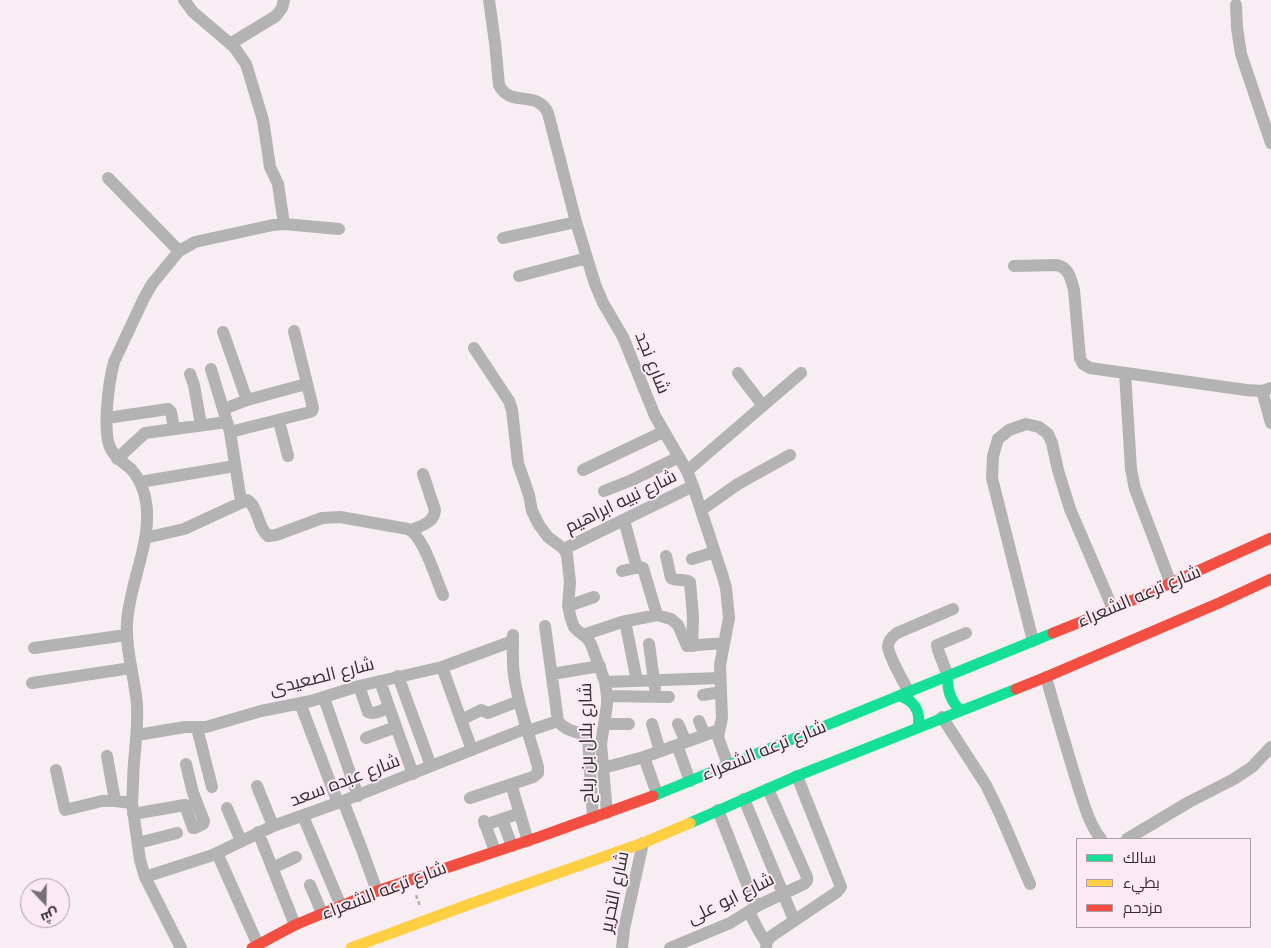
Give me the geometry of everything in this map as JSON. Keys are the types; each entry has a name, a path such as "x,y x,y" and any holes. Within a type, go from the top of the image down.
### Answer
{"highway":[{"name":"شارع ترعه الشعراء","path":"255,946 295,925 377,891 528,841 690,781 1113,610 1271,538"},
{"name":"شارع ترعه الشعراء","path":"351,948 643,843 797,776 1046,677 1271,580"},
{"path":"948,676 947,683 950,698 960,710"},
{"path":"904,694 917,707 920,720 918,727"},
{"path":"279,933 279,948"}],"street":[{"path":"184,0 193,12 230,44 246,64 265,128 270,167 278,184 284,224"},
{"path":"230,44 276,16 282,8 284,0"},
{"name":"شارع نجد","path":"489,0 499,85 504,94 538,101 546,108 576,222 597,291 624,338 653,412 687,471 715,552 726,588 729,610 728,627 723,643 720,665 722,718 719,730 719,740 728,765"},
{"path":"1236,5 1241,54 1271,143"},
{"path":"108,178 179,251"},
{"path":"503,238 576,222"},
{"path":"181,948 145,877 132,809 137,704 126,635 130,597 147,524 147,509 140,482 130,468 117,459 107,441 107,418 114,362 152,284 179,251 195,242 273,225 284,224 339,229"},
{"path":"519,276 587,258"},
{"path":"1014,266 1056,264 1066,268 1074,290 1080,358 1090,368 1246,390 1267,389 1271,423"},
{"path":"117,459 145,432 201,425 229,427 279,421 312,411 313,408 294,331"},
{"path":"224,332 247,400"},
{"path":"474,348 509,401 512,410 518,463 534,518 548,537 564,549"},
{"path":"210,369 229,427 241,501"},
{"path":"738,373 763,406"},
{"path":"687,471 800,373"},
{"path":"1125,373 1130,469 1135,489 1171,584"},
{"path":"190,374 194,385 201,425"},
{"path":"224,409 247,400 306,384"},
{"path":"107,418 168,409 174,428"},
{"path":"279,421 288,456"},
{"path":"1033,641 992,478 993,456 998,439 1009,430 1026,424 1039,427 1048,434 1070,509 1113,610"},
{"path":"583,470 663,432"},
{"path":"701,510 738,484 790,456"},
{"path":"604,492 638,478 679,457"},
{"path":"140,482 235,466"},
{"path":"412,530 428,522 435,514 423,474"},
{"name":"شارع نبيه ابراهيم","path":"564,549 693,486"},
{"path":"144,538 184,528 241,501 247,500 250,501 263,530 268,536 328,517 340,517 408,528 418,536 423,545 442,595"},
{"path":"624,520 637,568"},
{"name":"شارع بلال بن رباح","path":"564,549 568,561 569,612 574,626 591,644 605,682 607,696 601,744 606,813"},
{"path":"692,559 715,552"},
{"path":"666,556 671,578 690,582 693,617 692,646"},
{"path":"622,571 642,567 644,569 658,615"},
{"path":"568,606 594,597"},
{"path":"904,694 889,653 890,640 897,633 953,609"},
{"path":"583,635 626,621 658,615 671,619 676,623 682,630 686,644 690,646 723,643"},
{"path":"626,621 637,681"},
{"path":"546,626 558,721 565,728 586,735 588,738 593,818"},
{"path":"948,676 937,645 966,633"},
{"path":"34,648 126,635"},
{"name":"شارع الصعيدى","path":"137,735 185,727 206,727 261,711 324,698 359,686 442,667 513,637 513,667 519,701"},
{"path":"607,696 663,697 655,680 657,660 649,644"},
{"path":"634,663 657,660"},
{"path":"552,674 600,666"},
{"path":"442,667 472,750"},
{"path":"32,683 131,668"},
{"path":"398,676 431,766"},
{"path":"1046,677 1065,746 1086,810 1100,838"},
{"path":"605,682 720,678"},
{"path":"380,681 413,774"},
{"path":"359,686 368,712 373,713 389,708"},
{"path":"703,694 721,692"},
{"path":"324,698 358,796"},
{"path":"461,720 481,710 486,713 519,701 538,767 538,774 533,777 470,798"},
{"path":"300,703 362,847 377,891"},
{"path":"942,717 986,784 1030,884"},
{"name":"شارع عبده سعد","path":"145,877 217,853 258,832 358,796 522,730 558,721"},
{"path":"699,721 705,736"},
{"path":"604,724 629,724"},
{"path":"652,724 660,752"},
{"path":"678,724 690,781"},
{"path":"366,738 396,727"},
{"path":"197,728 212,787"},
{"path":"602,768 660,752 719,730"},
{"path":"1129,838 1188,802 1234,779 1252,767 1271,747"},
{"path":"107,756 115,801"},
{"path":"644,757 657,794"},
{"path":"56,770 65,810 95,802 115,801 132,809 184,805 193,828 195,828 203,824 204,821 193,793 186,764"},
{"path":"766,945 769,938 837,892 841,887 797,776"},
{"path":"511,784 528,841"},
{"path":"258,786 273,826"},
{"name":"شارع ابو على","path":"670,948 730,923 807,881 768,789"},
{"path":"744,799 794,920"},
{"path":"227,808 241,841"},
{"path":"718,810 760,933 766,945"},
{"path":"495,851 484,823 520,813"},
{"path":"303,816 341,906"},
{"path":"502,819 512,846"},
{"path":"258,832 295,925"},
{"path":"138,843 177,833"},
{"name":"شارع التحرير","path":"622,948 624,929 643,843"},
{"path":"217,853 255,946"},
{"path":"272,868 296,858"},
{"path":"310,885 322,914"}],"path":[{"path":"410,879 425,921"}],"traffic: fast":[{"path":"653,796 1053,633"},
{"path":"948,676 950,694 960,710"},
{"path":"690,823 797,776 1016,689"},
{"path":"900,696 910,701 916,708 919,717 918,727"}],"traffic: slow":[{"path":"351,948 643,843 690,823"}],"traffic: jam":[{"path":"1053,633 1113,609 1271,538"},
{"path":"1016,689 1271,579"},
{"path":"252,948 295,925 377,891 539,837 653,796"}]}
